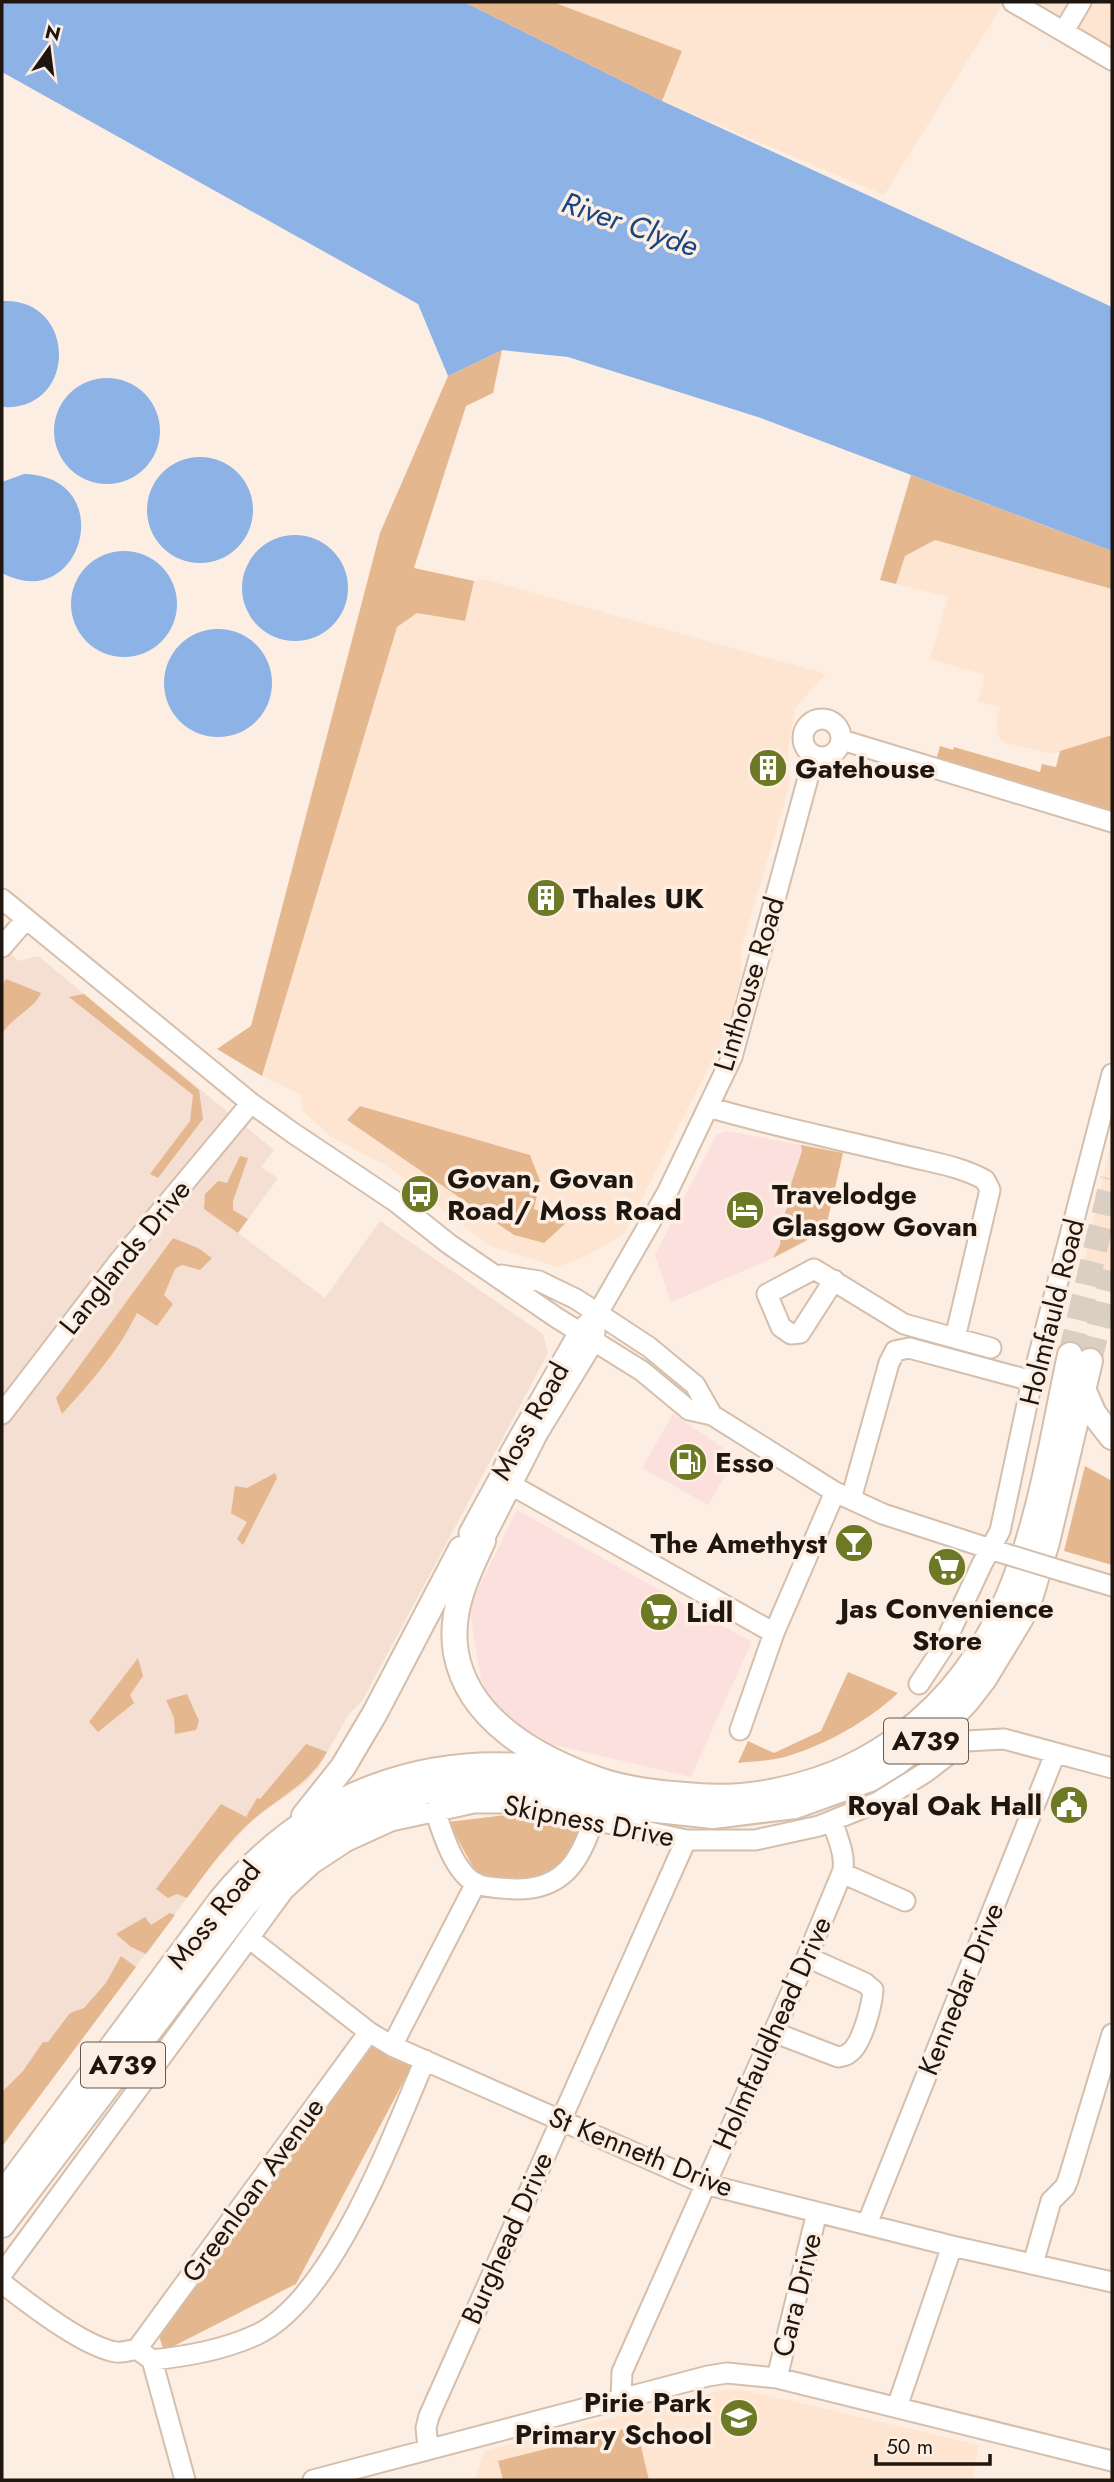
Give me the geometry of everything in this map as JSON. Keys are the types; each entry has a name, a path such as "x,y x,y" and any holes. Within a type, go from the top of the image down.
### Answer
{"main road":[{"name":"A739","path":"597,1780 687,1796 748,1795 818,1780 884,1748 911,1729 941,1701 966,1671 993,1627 1011,1588 1080,1358 1083,1390"},
{"path":"1083,1390 1094,1414 1112,1437"},
{"name":"Moss Road","path":"2,2225 245,1905 289,1859 321,1836 368,1812 426,1791 492,1785 552,1790 639,1808 713,1816 795,1806 870,1779 924,1743 944,1725 984,1679 1021,1618 1047,1542 1083,1390"},
{"path":"476,1537 456,1614 456,1652 464,1680 475,1699 501,1728 523,1744 597,1780"},
{"path":"293,1830 343,1767 476,1537"},
{"name":"Moss Road","path":"2,2195 221,1900 247,1870 293,1830 339,1803 377,1785 408,1775 474,1765 506,1765 542,1768 597,1780"}],"street":[{"path":"1013,2 1112,60"},
{"path":"1064,31 1081,2"},
{"name":"Linthouse Road","path":"598,1313 667,1193 732,1057 814,756 806,748 803,737 807,725 812,721 833,721 838,726 842,740"},
{"path":"814,756 835,753 842,740 1112,821"},
{"path":"3,902 251,1103 407,1209 449,1244 556,1318 642,1371 690,1410 712,1415 843,1495 883,1514 1112,1586"},
{"path":"2,947 26,919"},
{"name":"Holmfauld Road","path":"919,1684 942,1649 982,1564 998,1551 1032,1381 1112,1074"},
{"name":"Langlands Drive","path":"2,1414 157,1213 251,1103"},
{"path":"708,1107 769,1125 953,1167 985,1180 990,1190 955,1338"},
{"path":"495,1274 539,1281 598,1313 649,1347 695,1385 712,1415"},
{"path":"834,1280 904,1324 991,1348"},
{"path":"586,1337 598,1313"},
{"name":"Moss Road","path":"476,1537 505,1481 538,1433 586,1337"},
{"path":"740,1730 774,1633 843,1495 859,1473 888,1363 895,1351 909,1348 1032,1381"},
{"path":"505,1481 774,1633"},
{"name":"Skipness Drive","path":"2,2274 284,1890 312,1864 346,1840 391,1821 435,1810 474,1803 515,1803 686,1840 755,1840 819,1826 878,1802 926,1772 967,1741 1004,1738 1112,1768"},
{"name":"Kennedar Drive","path":"867,2224 1055,1754"},
{"path":"435,1810 445,1844 459,1867 476,1884 505,1888 531,1889 548,1884 572,1867 584,1847 593,1821"},
{"path":"832,1821 845,1866 842,1873 905,1901"},
{"name":"Burghead Drive","path":"428,2448 426,2428 429,2416 686,1840"},
{"name":"Holmfauldhead Drive","path":"621,2399 622,2372 842,1873"},
{"path":"392,2046 476,1884"},
{"name":"St Kenneth Drive","path":"250,1939 369,2032 392,2046 705,2184 952,2246 1112,2282"},
{"path":"773,2032 838,2057 850,2053 856,2044 872,2006 873,1990 865,1983 807,1957"},
{"name":"Greenloan Avenue","path":"145,2355 369,2032"},
{"path":"1033,2264 1051,2202 1068,2180 1112,2034"},
{"path":"2,2283 38,2311 87,2340 117,2353 184,2357 257,2334 289,2313 307,2294 326,2265 366,2193 425,2060"},
{"name":"Cara Drive","path":"777,2378 817,2212"},
{"path":"897,2407 952,2246"},
{"path":"145,2355 185,2480"},
{"path":"313,2480 727,2372 777,2378 1112,2460"}],"shaded area":[{"path":"464,2 553,2 682,51 662,101"},
{"path":"553,2 1004,2 884,195 662,101 681,51"},
{"path":"1032,2 1112,2 1112,49"},
{"path":"502,350 493,393 466,406 414,568 474,581 465,621 417,613 397,627 262,1076 217,1049 251,1026 380,533 448,376"},
{"path":"911,475 1112,551 1112,589 935,540 905,556 896,584 880,580"},
{"path":"935,540 1112,589 1112,735 1053,754 1005,743 999,738 996,723 1000,707 978,701 985,675 930,659 948,597 896,584 905,556"},
{"path":"484,579 826,674 795,708 788,750 789,787 741,949 740,995 723,1039 624,1234 586,1256 557,1267 488,1245 431,1197 383,1164 330,1136 302,1110 301,1095 262,1076 397,626 417,613 465,621 474,581"},
{"path":"1112,735 1112,811 936,760 940,746 953,750 954,747 1040,772 1042,764 1056,767 1060,751"},
{"path":"2,946 19,961 38,956 274,1150 261,1167 278,1178 238,1233 325,1298 380,1221 543,1334 548,1353 362,1701 348,1715 319,1767 307,1781 254,1819 212,1864 2,2147"},
{"path":"6,979 41,993 2,1034 2,985"},
{"path":"84,994 199,1090 203,1119 158,1178 150,1174 190,1121 193,1095 69,997"},
{"path":"360,1106 530,1155 540,1181 534,1209 568,1221 544,1243 514,1235 347,1120"},
{"path":"727,1131 801,1145 802,1151 788,1193 787,1208 781,1221 780,1245 773,1258 671,1302 655,1255 716,1135"},
{"path":"1112,1138 1112,1277 1083,1267"},
{"path":"801,1145 843,1153 827,1223 813,1237 773,1258 780,1245 781,1221 802,1151"},
{"path":"240,1156 248,1158 233,1201 233,1210 248,1219 238,1233 204,1209 205,1194 218,1181 227,1183"},
{"path":"173,1238 198,1248 212,1258 200,1270 182,1265 175,1269 164,1295 173,1304 157,1326 137,1313 112,1354 62,1414 56,1398"},
{"path":"673,1414 736,1456 708,1505 642,1468"},
{"path":"1085,1466 1112,1481 1112,1565 1064,1551"},
{"path":"275,1473 277,1478 243,1545 237,1539 247,1522 231,1513 235,1486 247,1488"},
{"path":"517,1510 750,1641 691,1777 550,1744 492,1703 481,1679 469,1607"},
{"path":"138,1658 143,1676 130,1695 134,1703 98,1732 89,1722"},
{"path":"848,1672 898,1693 860,1722 817,1745 782,1758 738,1763 748,1741 774,1753 821,1731"},
{"path":"187,1694 199,1721 196,1730 175,1734 174,1718 166,1700"},
{"path":"306,1744 327,1752 320,1763 303,1781 236,1836 187,1898 177,1894 168,1898 156,1889 221,1804 246,1817 257,1798 260,1799"},
{"path":"515,1814 581,1829 574,1860 519,1884 477,1874 448,1822"},
{"path":"170,1913 175,1915 146,1954 131,1947 116,1934 145,1917 151,1925"},
{"path":"121,1956 136,1967 3,2145 2,2092 23,2071 43,2042 48,2042 70,2013 84,2008 106,1983"},
{"path":"369,2039 414,2062 296,2284 164,2351 158,2333"},
{"name":"Pirie Park Primary School","path":"723,2390 744,2390 979,2445 972,2480 475,2480 484,2451"},
{"path":"636,2426 649,2480 503,2480 498,2461"}],"water":[{"name":"River Clyde","path":"2,2 464,2 662,101 1112,307 1112,551 761,418 568,357 502,350 448,376 418,304 2,72"},
{"path":"2,301 27,305 45,317 55,334 59,354 55,375 45,392 27,404 2,407"},
{"path":"107,378 127,382 145,393 156,411 160,431 156,451 145,469 127,480 107,484 87,480 69,469 58,451 54,431 58,411 69,393 87,382"},
{"path":"200,457 220,461 238,472 249,490 253,510 249,530 238,548 220,559 200,563 180,559 162,548 151,530 147,510 151,490 162,472 180,461"},
{"path":"24,474 54,481 72,496 81,518 79,540 70,561 53,576 30,581 2,573 2,482"},
{"path":"295,535 315,539 333,550 344,568 348,588 344,608 333,626 315,637 295,641 275,637 257,626 246,608 242,588 246,568 257,550 275,539"},
{"path":"124,551 144,555 162,566 173,584 177,604 173,624 162,642 144,653 124,657 104,653 86,642 75,624 71,604 75,584 86,566 104,555"},
{"path":"218,629 248,638 256,645 263,653 272,683 263,713 256,721 248,728 218,737 188,728 180,721 173,713 164,683 173,653 180,645 188,638"}],"tunnel":[{"path":"1070,1355 1112,1179"},
{"path":"1090,1361 1112,1271"}],"place":[{"name":"Gatehouse","path":"768,768"},
{"name":"Thales UK","path":"546,898"},
{"name":"Govan, Govan Road/ Moss Road","path":"420,1194"},
{"name":"Travelodge Glasgow Govan","path":"745,1210"},
{"name":"Esso","path":"688,1462"},
{"name":"The Amethyst","path":"854,1543"},
{"name":"Jas Convenience Store","path":"947,1567"},
{"name":"Lidl","path":"659,1612"},
{"name":"Royal Oak Hall","path":"1069,1805"},
{"name":"Pirie Park Primary School","path":"739,2418"}]}
